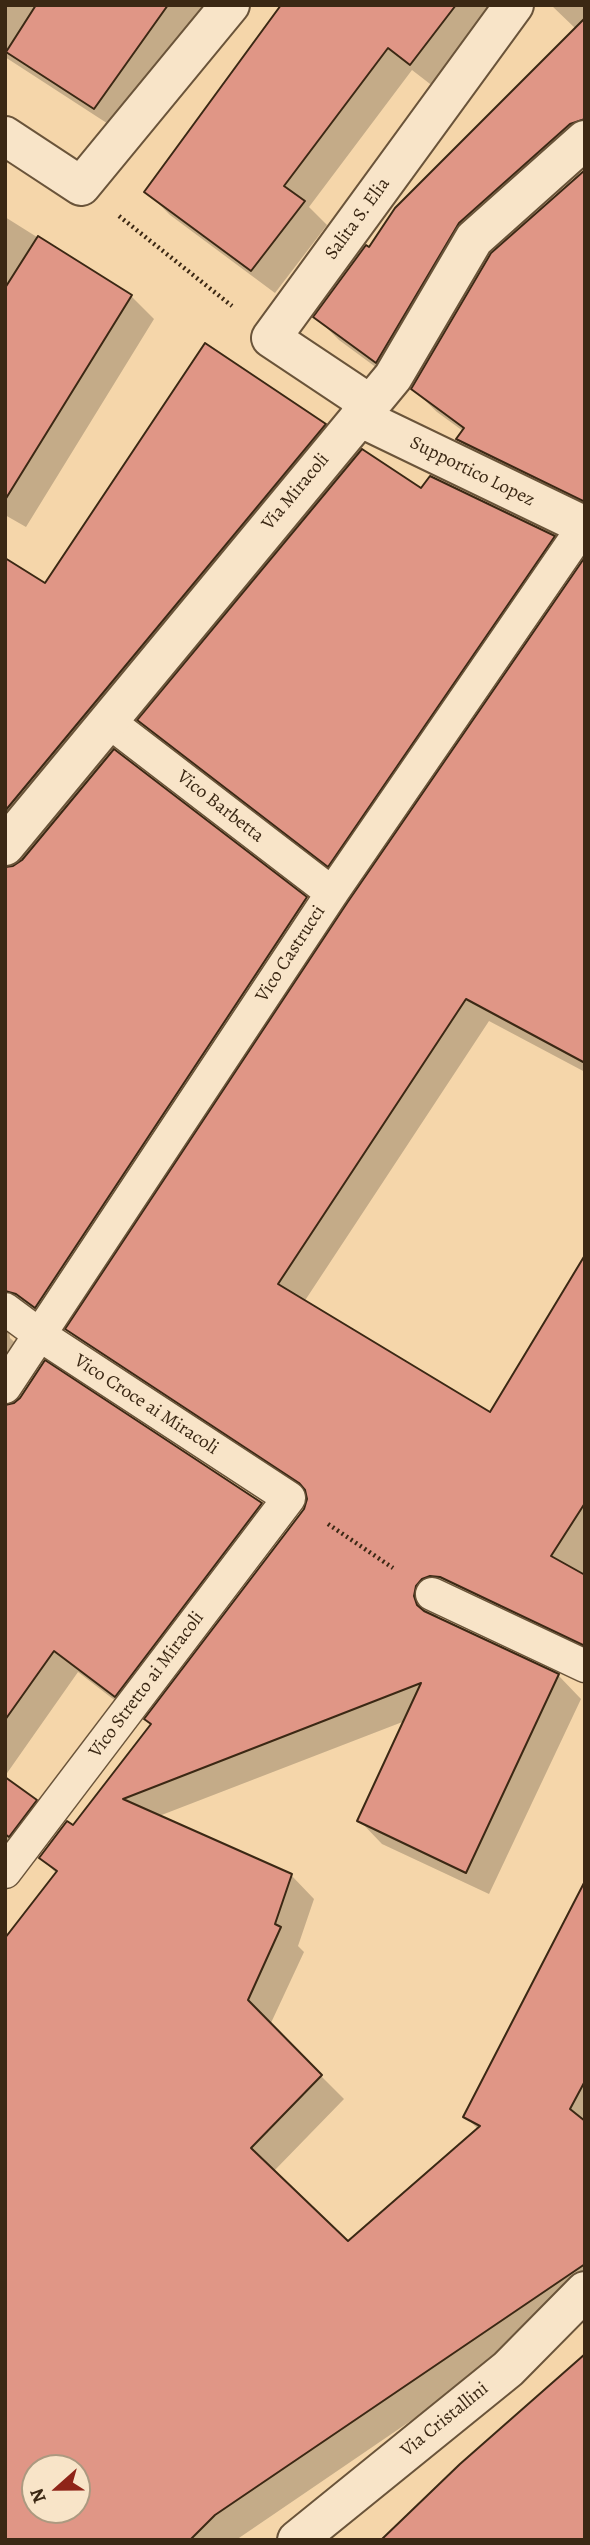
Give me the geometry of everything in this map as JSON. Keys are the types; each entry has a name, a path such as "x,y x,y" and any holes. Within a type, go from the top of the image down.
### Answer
{"street":[{"path":"5,136 81,186 230,5"},
{"name":"Salita S. Elia","path":"271,338 514,5"},
{"name":"Via Miracoli","path":"5,846 393,377 474,239 585,141"},
{"path":"271,338 364,410"},
{"name":"Supportico Lopez","path":"364,410 584,526"},
{"name":"Via Cristallini","path":"297,2540 508,2369 585,2291"}],"lane":[{"name":"Vico Castrucci","path":"5,1387 332,892 584,526"},
{"name":"Vico Barbetta","path":"108,721 332,892"},
{"name":"Vico Croce ai Miracoli","path":"5,1309 40,1335 289,1498"},
{"name":"Vico Stretto ai Miracoli","path":"5,1872 289,1498"},
{"path":"432,1594 585,1666"}],"path":[{"path":"81,186 271,338"},
{"path":"289,1498 432,1594"}],"building":[{"path":"36,5 168,5 94,109 6,52"},
{"path":"281,5 456,5 410,65 388,48 284,186 305,201 251,271 144,192"},
{"path":"585,18 585,119 570,124 459,223 376,363 313,317 366,245 369,247 395,208"},
{"path":"585,170 585,502 456,439 464,428 411,389 491,253"},
{"path":"38,236 132,295 5,500 5,288"},
{"path":"205,343 326,424 5,811 5,558 45,583"},
{"path":"362,449 421,488 430,476 555,536 328,867 137,720"},
{"path":"585,557 585,1063 466,999 278,1284 490,1412 585,1255 585,1503 551,1556 585,1575 585,1646 440,1577 422,1579 416,1586 414,1596 417,1605 424,1611 559,1674 466,1873 357,1821 421,1683 123,1799 292,1874 275,1924 281,1927 248,2000 322,2075 251,2148 348,2241 480,2126 463,2117 585,1881 585,2081 570,2109 585,2121 585,2264 215,2515 190,2540 5,2540 5,1938 57,1871 39,1858 67,1821 73,1825 151,1724 144,1719 304,1509 307,1499 305,1490 299,1483 65,1329 347,903"},
{"path":"114,749 307,897 35,1308 16,1294 5,1291 5,867 13,866 22,860"},
{"path":"45,1360 262,1503 115,1697 54,1651 5,1720 5,1405 20,1398"},
{"path":"5,1777 37,1800 9,1837 5,1834"},
{"path":"585,2354 585,2540 381,2540 460,2464"}]}
